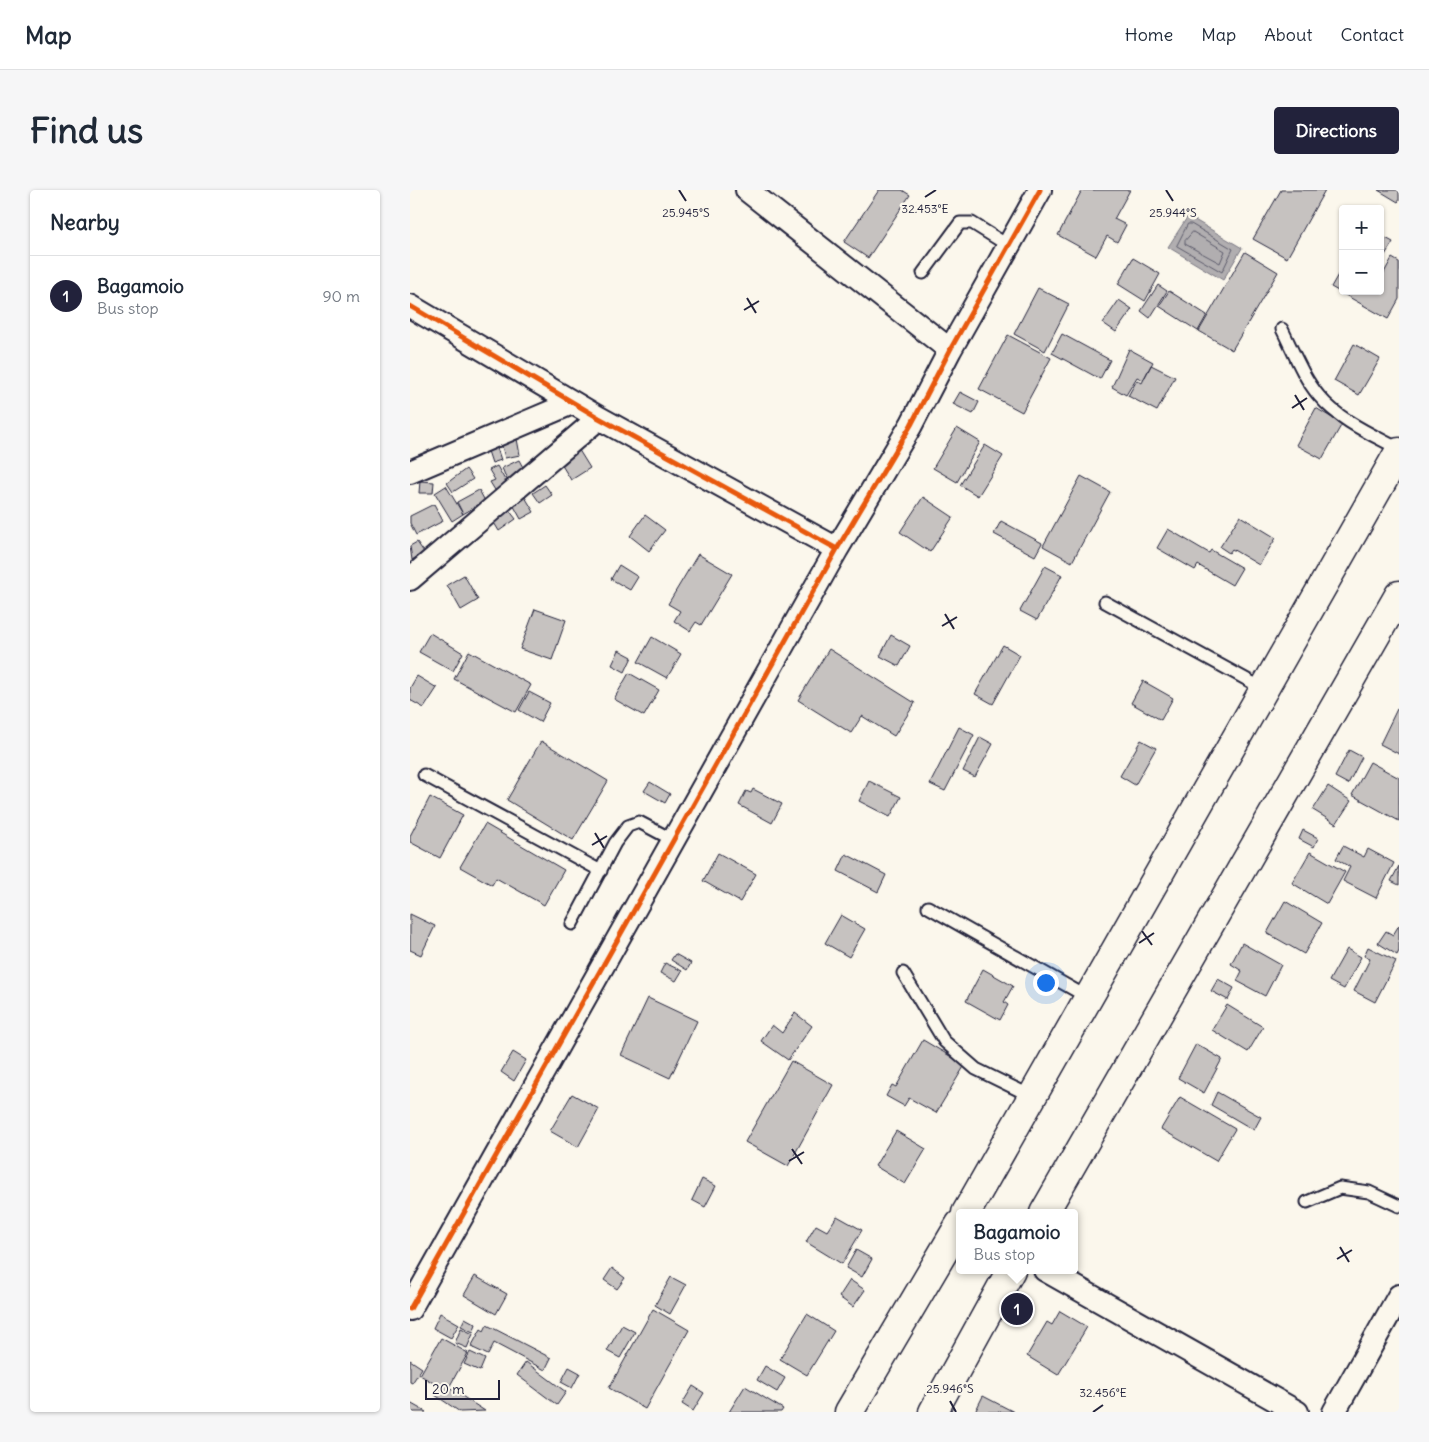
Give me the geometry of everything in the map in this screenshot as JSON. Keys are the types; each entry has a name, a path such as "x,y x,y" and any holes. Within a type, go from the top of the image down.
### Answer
{"highway":[{"path":"968,1209 1399,452"},
{"path":"1046,1209 1399,595"},
{"path":"849,1412 956,1231"},
{"path":"934,1412 1009,1274"}],"street":[{"path":"747,190 950,350"},
{"path":"410,1308 837,549 911,425 950,350 1040,190"},
{"path":"410,306 572,403 837,549"},
{"path":"410,472 572,403"},
{"path":"410,579 599,418"},
{"path":"1052,1274 1296,1412"},
{"path":"1334,1412 1399,1296"}],"lane":[{"path":"924,273 960,223 972,223 1009,246"},
{"path":"1282,329 1319,396 1348,421 1399,448"},
{"path":"1105,602 1264,689"},
{"path":"424,775 601,872"},
{"path":"572,924 601,872 615,842 628,826 639,822 673,840"},
{"path":"928,907 1089,998"},
{"path":"903,973 944,1041 976,1069 1033,1097"},
{"path":"1307,1202 1340,1188 1369,1192 1399,1206"}],"water":[{"path":"1188,216 1242,248 1223,280 1168,247"}],"building":[{"path":"879,190 902,190 910,195 868,258 844,242"},
{"path":"1082,190 1130,190 1114,219 1126,225 1117,242 1107,236 1096,256 1058,235"},
{"path":"1281,190 1325,190 1287,258 1253,239"},
{"path":"1378,190 1399,190 1399,201 1398,202"},
{"path":"1384,237 1393,242 1384,254"},
{"path":"1245,252 1278,272 1232,350 1199,331"},
{"path":"1133,258 1160,274 1145,301 1118,284"},
{"path":"1392,258 1399,262 1399,299 1388,319 1345,295 1384,295 1384,273"},
{"path":"1339,273 1339,291 1331,287"},
{"path":"1158,285 1167,291 1150,318 1141,311"},
{"path":"1038,288 1069,304 1045,351 1014,334"},
{"path":"1169,291 1207,315 1198,331 1159,306"},
{"path":"1119,300 1132,309 1116,332 1103,323"},
{"path":"1062,334 1110,360 1100,379 1052,353"},
{"path":"1008,335 1051,358 1022,412 979,389"},
{"path":"1354,344 1380,359 1359,395 1334,381"},
{"path":"1129,349 1153,362 1143,380 1137,377 1126,395 1112,387"},
{"path":"1151,365 1175,377 1157,411 1128,396 1137,380 1142,383"},
{"path":"960,392 979,402 973,414 953,404"},
{"path":"1316,408 1342,424 1322,459 1296,445"},
{"path":"957,428 980,442 957,482 933,468"},
{"path":"517,439 520,455 505,458 501,442"},
{"path":"495,442 501,460 492,463 486,445"},
{"path":"985,445 1003,456 978,496 960,485"},
{"path":"577,447 590,468 571,480 558,459"},
{"path":"519,460 525,471 507,480 502,468"},
{"path":"497,466 510,489 498,495 490,482 495,480 489,470"},
{"path":"466,469 473,479 453,492 447,483"},
{"path":"1081,476 1110,492 1072,562 1043,546"},
{"path":"420,481 434,482 433,493 419,493"},
{"path":"545,485 552,495 540,503 533,493"},
{"path":"446,486 463,514 452,521 435,493"},
{"path":"479,490 485,501 463,514 457,502"},
{"path":"522,492 534,512 521,519 510,499"},
{"path":"923,497 953,517 930,552 900,532"},
{"path":"434,504 443,521 416,535 410,523 410,516"},
{"path":"509,510 516,519 499,531 493,521"},
{"path":"645,515 665,530 649,551 630,536"},
{"path":"1240,516 1276,538 1259,565 1232,549 1229,553 1220,547"},
{"path":"1001,521 1042,543 1035,556 994,534"},
{"path":"1168,529 1209,553 1211,550 1242,568 1232,585 1198,565 1195,570 1157,548"},
{"path":"417,542 424,552 412,560 410,546"},
{"path":"698,554 732,574 701,625 696,622 690,631 674,621 680,611 668,604"},
{"path":"619,565 638,577 630,590 611,579"},
{"path":"1045,566 1062,575 1037,620 1020,611"},
{"path":"464,575 478,600 461,610 447,585"},
{"path":"535,609 566,620 552,660 520,649"},
{"path":"430,633 463,653 453,671 419,652"},
{"path":"891,635 910,646 899,666 880,656"},
{"path":"652,637 681,654 667,678 638,662"},
{"path":"1003,645 1020,655 993,704 975,694"},
{"path":"829,649 915,703 894,736 862,716 851,733 798,700"},
{"path":"619,650 632,657 625,672 612,665"},
{"path":"469,651 531,685 516,712 454,679"},
{"path":"629,673 659,690 644,716 614,699"},
{"path":"417,676 437,688 424,708 410,700 410,688"},
{"path":"1143,681 1173,698 1161,720 1131,703"},
{"path":"529,692 550,703 540,722 519,710"},
{"path":"1397,709 1399,710 1399,754 1380,744"},
{"path":"959,727 974,735 945,791 930,784"},
{"path":"980,737 993,744 975,777 963,771"},
{"path":"1141,740 1156,748 1135,785 1120,776"},
{"path":"541,741 608,781 573,840 507,800"},
{"path":"1349,750 1362,757 1348,784 1335,777"},
{"path":"1370,762 1399,778 1399,821 1352,795"},
{"path":"869,781 901,797 890,817 859,801"},
{"path":"650,782 670,794 665,803 644,791"},
{"path":"1328,786 1351,801 1336,824 1313,810"},
{"path":"753,789 782,804 772,823 739,805 746,791 751,793"},
{"path":"430,797 463,815 440,858 410,842 410,836"},
{"path":"485,824 564,870 544,905 496,878 492,885 460,867"},
{"path":"1303,830 1318,838 1314,847 1299,839"},
{"path":"1343,846 1364,857 1368,849 1394,863 1376,898 1343,881 1350,867 1336,859"},
{"path":"1310,852 1345,872 1327,904 1292,883"},
{"path":"718,853 756,874 740,902 703,881"},
{"path":"846,854 886,875 878,892 838,871"},
{"path":"1399,866 1399,885 1391,881"},
{"path":"1285,901 1322,923 1304,954 1267,933"},
{"path":"410,914 435,926 421,955 410,950"},
{"path":"841,915 865,929 849,957 825,943"},
{"path":"1399,925 1399,951 1397,955 1378,943 1386,931 1393,935"},
{"path":"1242,943 1281,965 1265,996 1237,981 1242,971 1231,964"},
{"path":"1368,947 1396,961 1375,1002 1354,991 1370,959 1364,956"},
{"path":"1347,949 1361,957 1344,989 1329,981"},
{"path":"675,954 691,963 687,970 671,960"},
{"path":"665,963 682,971 676,981 660,973"},
{"path":"983,969 1013,986 1004,1002 1008,1005 1000,1020 966,1001"},
{"path":"1218,979 1234,988 1228,1000 1211,991"},
{"path":"648,998 697,1021 670,1078 621,1055"},
{"path":"1227,1005 1263,1027 1248,1052 1212,1030"},
{"path":"795,1013 812,1026 788,1060 761,1041 772,1025 782,1033"},
{"path":"923,1040 965,1065 936,1113 909,1098 904,1106 886,1096 892,1085 896,1087"},
{"path":"1196,1044 1222,1059 1204,1093 1178,1078"},
{"path":"513,1052 526,1060 514,1081 501,1072"},
{"path":"791,1061 833,1085 788,1166 745,1142"},
{"path":"1217,1092 1261,1117 1254,1130 1211,1105"},
{"path":"572,1094 599,1109 578,1147 550,1131"},
{"path":"1180,1097 1235,1129 1216,1161 1161,1129"},
{"path":"896,1131 926,1149 905,1184 875,1166"},
{"path":"702,1179 716,1186 705,1207 692,1200"},
{"path":"837,1216 862,1230 842,1264 806,1242 816,1225 827,1231"},
{"path":"856,1250 872,1259 862,1277 846,1268"},
{"path":"612,1268 625,1278 617,1289 604,1280"},
{"path":"475,1276 507,1294 496,1314 464,1295"},
{"path":"671,1277 686,1285 670,1314 655,1305"},
{"path":"850,1280 865,1290 853,1307 839,1297"},
{"path":"653,1309 689,1330 645,1409 609,1388"},
{"path":"1060,1311 1087,1327 1058,1375 1027,1356 1047,1322 1052,1325"},
{"path":"440,1313 459,1324 451,1338 433,1328"},
{"path":"807,1314 834,1331 807,1375 780,1359"},
{"path":"465,1318 476,1324 473,1332 461,1326"},
{"path":"487,1325 551,1358 545,1370 494,1343 488,1355 471,1347 481,1329 484,1331"},
{"path":"622,1325 635,1332 620,1358 607,1351"},
{"path":"461,1328 473,1334 467,1348 455,1343"},
{"path":"441,1338 468,1353 447,1391 420,1375"},
{"path":"470,1352 485,1359 480,1371 464,1364"},
{"path":"410,1360 422,1368 412,1383 410,1382"},
{"path":"526,1362 566,1392 557,1405 517,1375"},
{"path":"765,1366 785,1378 777,1392 757,1380"},
{"path":"569,1367 580,1373 572,1388 561,1382"},
{"path":"693,1386 704,1393 693,1411 682,1404"},
{"path":"745,1386 783,1409 781,1412 729,1412"},
{"path":"439,1389 448,1394 451,1389 485,1411 460,1412 435,1395"},
{"path":"983,1396 1014,1412 975,1412"},
{"path":"410,1403 426,1412 410,1412"}],"cycle path":[{"path":"410,1309 837,549 911,425 950,350 1040,190"},
{"path":"410,306 599,418 837,549"}],"place":[{"name":"Bagamoio","path":"1017,1309"}]}
